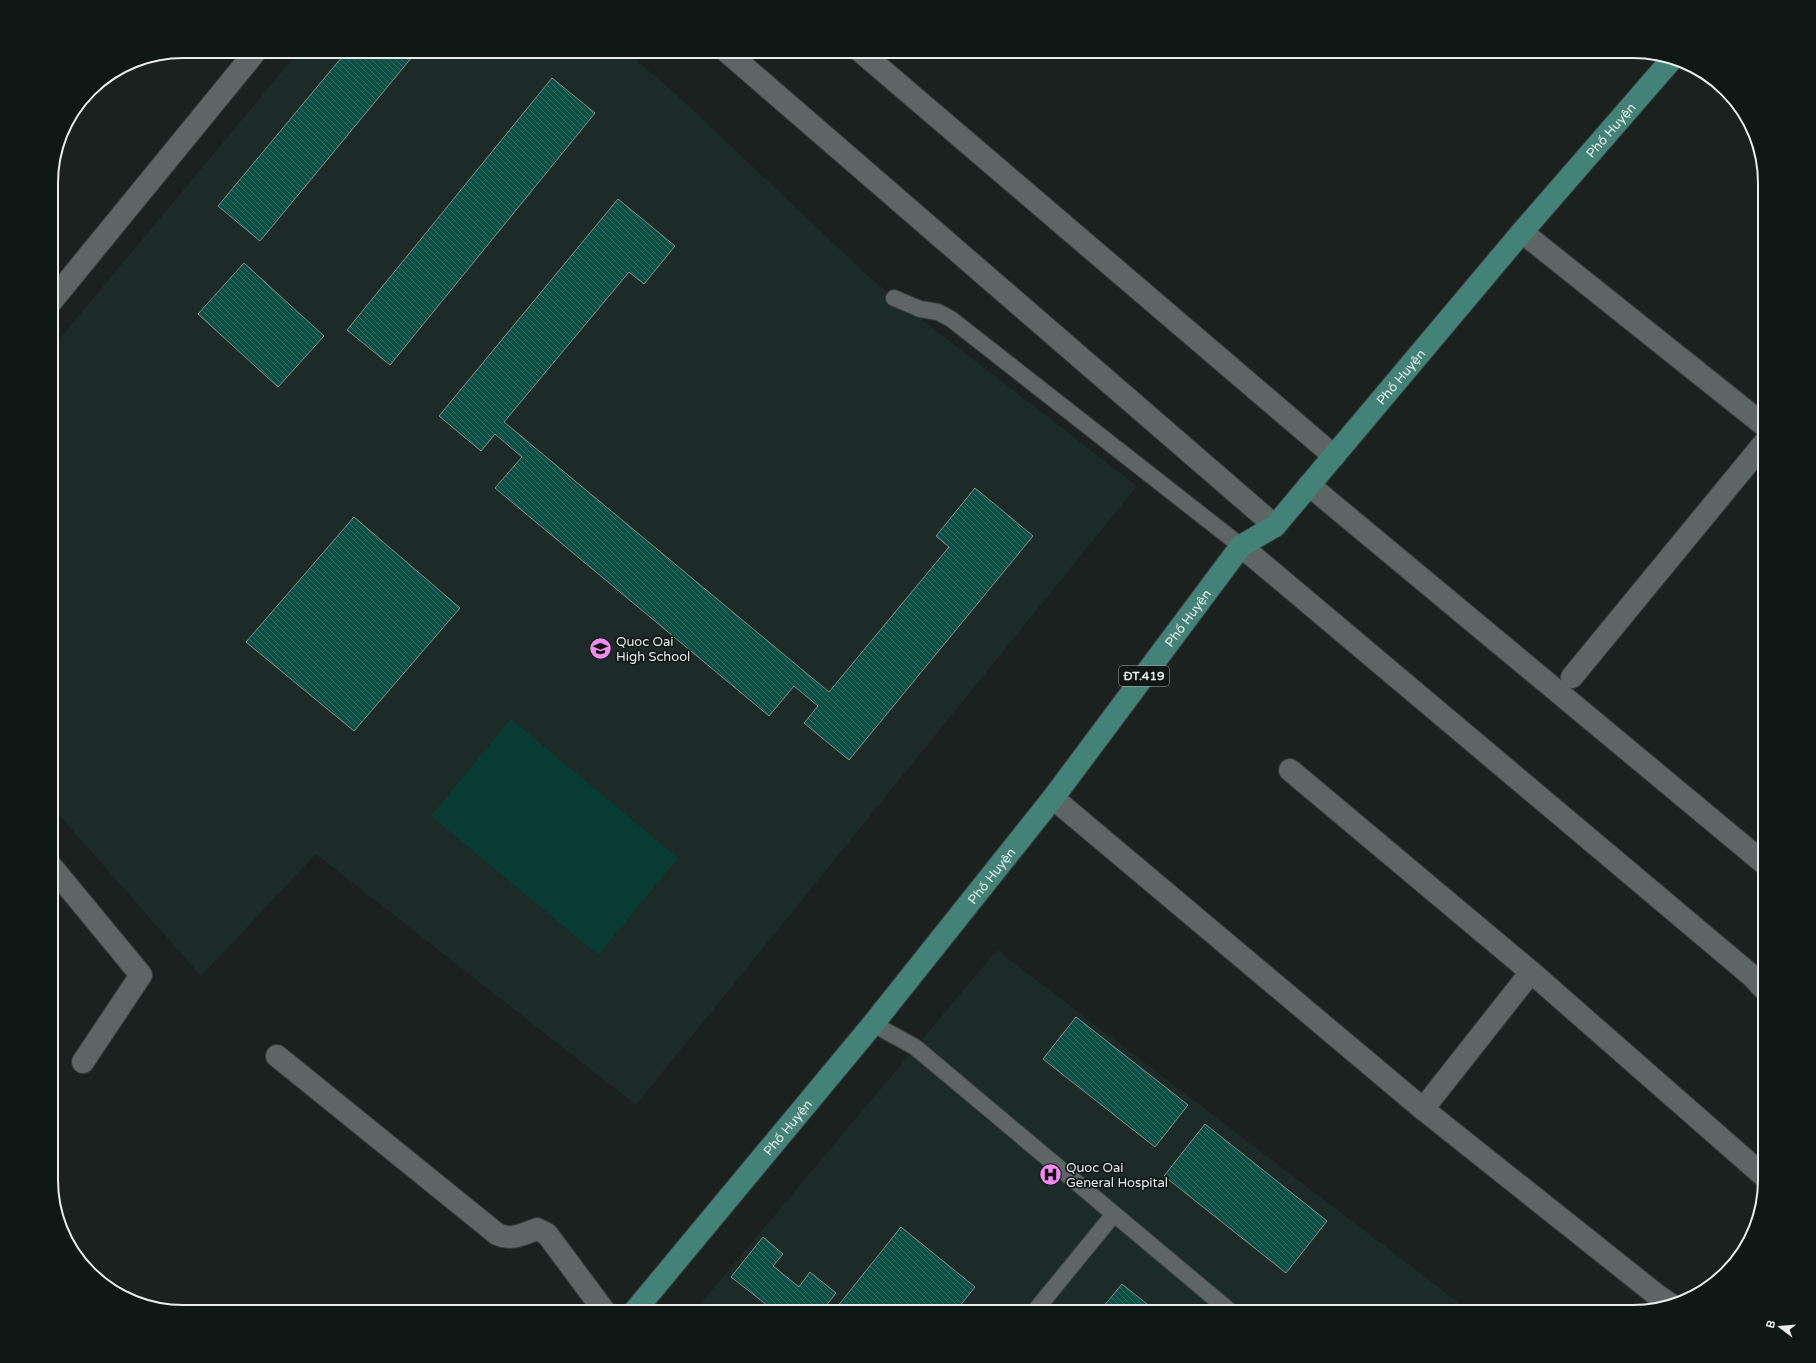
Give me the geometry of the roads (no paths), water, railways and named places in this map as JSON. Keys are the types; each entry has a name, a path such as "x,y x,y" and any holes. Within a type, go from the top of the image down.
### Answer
{"main road":[{"name":"Phố Huyện","path":"640,1305 873,1024 1053,798 1241,546 1274,526 1522,232 1668,63"}],"street":[{"path":"58,293 250,58"},
{"path":"734,58 1274,526"},
{"path":"868,58 1334,456"},
{"path":"1522,232 1758,420"},
{"path":"1572,677 1758,451"},
{"path":"1309,485 1758,858"},
{"path":"1241,546 1758,982"},
{"path":"1290,770 1531,972 1758,1171"},
{"path":"1053,798 1423,1109 1666,1301"},
{"path":"58,874 141,975 83,1062"},
{"path":"1423,1109 1531,972"},
{"path":"277,1056 497,1234 504,1237 517,1237 537,1229 547,1234 600,1305"}],"lane":[{"path":"894,298 920,309 938,312 952,319 1241,546"},
{"path":"873,1024 915,1047 1223,1305"},
{"path":"1040,1305 1114,1214"}],"place":[{"name":"Quoc Oai High School","path":"601,648"},
{"name":"Quoc Oai General Hospital","path":"1050,1174"}]}
